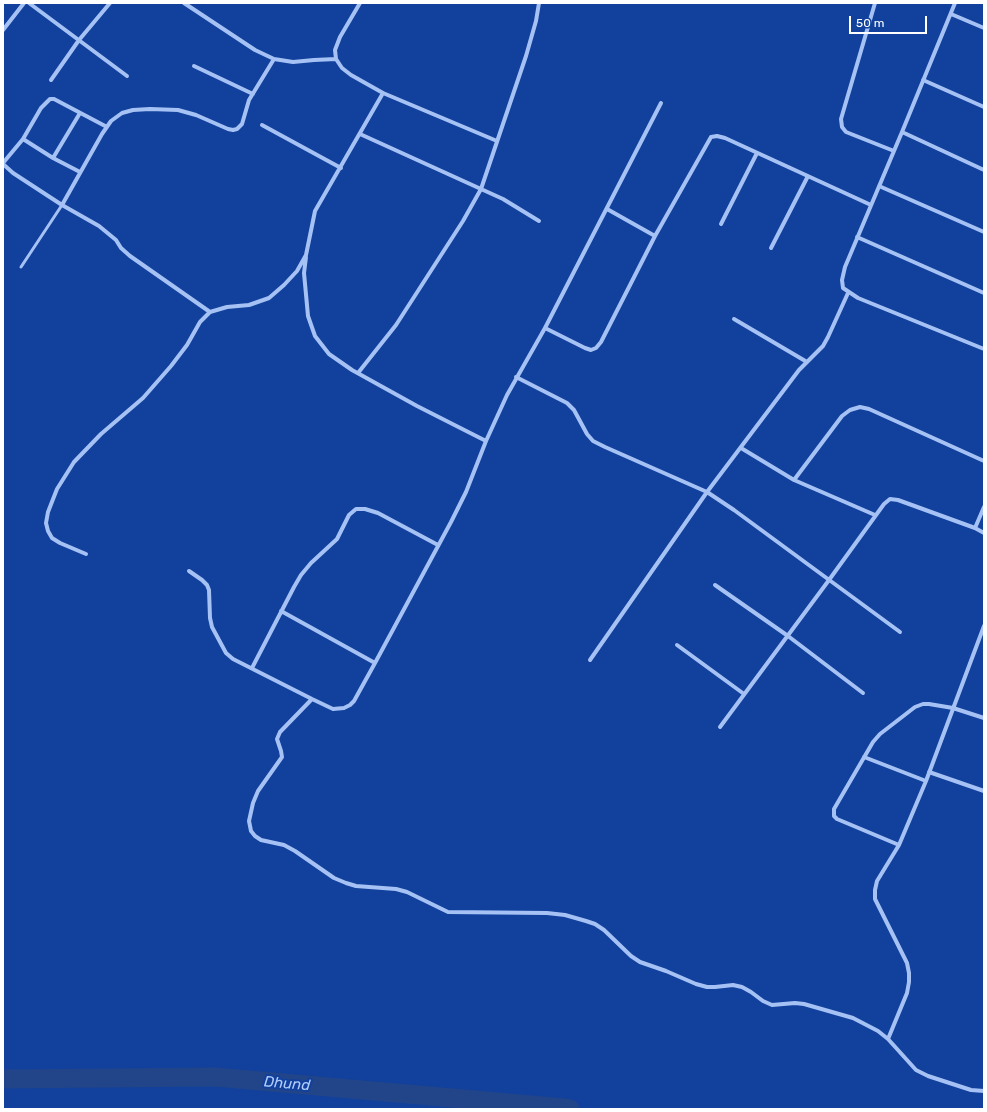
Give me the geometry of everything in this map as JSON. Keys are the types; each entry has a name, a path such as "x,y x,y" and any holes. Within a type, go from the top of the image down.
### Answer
{"street":[{"path":"3,30 24,3"},
{"path":"29,3 127,76"},
{"path":"51,80 79,40 110,3"},
{"path":"184,3 255,50 274,59 293,62 336,59"},
{"path":"360,3 340,37 335,50 336,59 342,68 350,75 383,93 498,141"},
{"path":"358,373 396,325 460,227 481,189 526,56 536,21 539,3"},
{"path":"875,3 841,119 842,127 846,132 894,151"},
{"path":"954,3 951,14 857,237 845,267 842,280 843,288 858,298 984,349"},
{"path":"951,14 984,28"},
{"path":"62,205 107,127 111,121 122,113 133,110 178,110 196,115 233,130 237,129 242,124 249,100 274,59"},
{"path":"194,66 253,94"},
{"path":"923,80 984,107"},
{"path":"383,93 315,211 306,255 304,274 308,316 315,336 329,354 358,373 417,406 486,441"},
{"path":"107,127 54,99 50,99 41,108 23,139 3,164 13,174 99,226 116,240 121,248 130,256 210,312"},
{"path":"189,571 202,580 209,590 210,618 212,626 226,653 233,659 333,709 344,708 350,705 354,701 375,663 466,492 486,441 516,377 545,328 661,103"},
{"path":"53,158 80,113"},
{"path":"262,125 341,168"},
{"path":"902,132 984,170"},
{"path":"360,134 503,199 539,221"},
{"path":"545,328 585,348 592,350 596,348 601,342 655,236 711,138 717,136 725,138 871,205"},
{"path":"23,139 53,158 80,172"},
{"path":"721,224 757,153"},
{"path":"771,248 808,176"},
{"path":"879,186 984,232"},
{"path":"607,209 655,236"},
{"path":"857,237 984,293"},
{"path":"86,554 52,538 46,524 48,512 57,489 74,462 101,434 143,398 171,366 187,345 200,322 210,312 227,307 249,305 269,298 284,285 297,270 306,255"},
{"path":"590,660 707,492 799,370 816,354 828,337 848,292"},
{"path":"734,319 807,362"},
{"path":"516,377 568,403 574,410 587,434 594,441 707,492 734,510 900,632"},
{"path":"794,480 842,416 850,410 860,407 868,409 984,461"},
{"path":"741,448 794,480 875,515"},
{"path":"720,727 829,580 875,515 890,499 898,500 975,528 984,533"},
{"path":"975,528 984,507"},
{"path":"252,668 301,575 311,563 337,539 349,515 356,509 365,509 378,513 438,545"},
{"path":"715,585 788,636 863,693"},
{"path":"281,611 375,663"},
{"path":"888,1039 907,993 909,973 907,963 875,899 877,880 900,845 930,772 984,626"},
{"path":"979,638 984,640"},
{"path":"677,645 744,694"},
{"path":"312,699 280,732 277,739 278,745 282,751 282,757 258,791 253,803 250,821 251,830 255,836 261,840 284,845 334,878 346,883 356,886 396,888 408,892 448,912 547,913 565,915 595,924 604,930 631,956 640,962 706,987 742,987 763,1001 772,1005 794,1003 804,1004 853,1018 866,1024 888,1039 916,1070 956,1086 983,1092"},
{"path":"900,845 837,820 834,816 834,809 873,742 880,734 915,707 923,704 953,708 984,718"},
{"path":"864,757 926,781"},
{"path":"930,772 984,790"}],"lane":[{"path":"21,267 62,205"}],"waterway":[{"name":"Dhund","path":"3,1079 215,1077 570,1109"}]}
